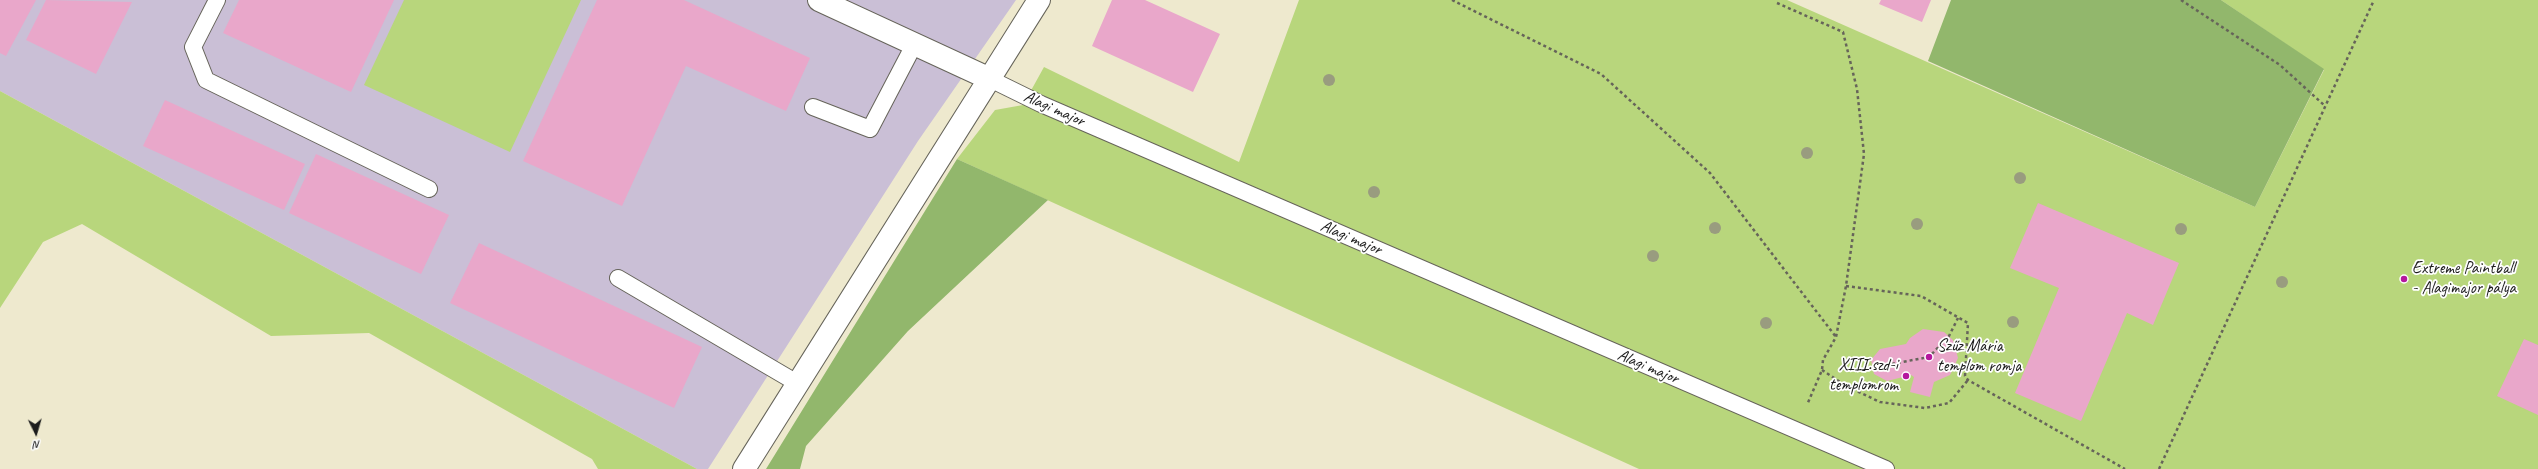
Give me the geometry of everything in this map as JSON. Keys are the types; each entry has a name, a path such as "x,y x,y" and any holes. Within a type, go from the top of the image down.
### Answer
{"street":[{"name":"Alagi major","path":"819,0 990,79"},
{"path":"744,469 1039,0"}],"lane":[{"path":"217,0 193,47 206,80 429,189"},
{"path":"813,107 870,128 914,43"},
{"name":"Alagi major","path":"990,79 1041,104 1886,469"},
{"path":"618,278 797,383"}],"path":[{"path":"1452,0 1601,74 1710,173 1836,338"},
{"path":"2181,0 2280,65 2325,106"},
{"path":"2159,469 2374,0"},
{"path":"1777,3 1843,32 1857,89 1864,154 1846,286 1836,338 1823,360 1822,370 1796,431"},
{"path":"1846,286 1921,296 1968,324 1965,376 1968,380 2125,469"},
{"path":"1886,365 1929,357 1949,336 1958,318"},
{"path":"1822,370 1846,386 1880,402 1926,408 1949,402 1968,380"},
{"path":"1843,390 1846,386"}],"shaded area":[{"path":"0,0 1016,0 918,141 708,469 697,469 0,91"}],"green space":[{"path":"404,0 581,0 510,152 364,85"},
{"path":"1299,0 1787,0 2255,207 2324,70 2221,0 2538,0 2538,469 1639,469 957,159 995,110 1023,105 1044,67 1239,162"},
{"path":"1951,0 2221,0 2324,69 2255,207 1928,61"},
{"path":"0,91 697,469 598,469 592,459 369,333 271,336 82,224 43,242 0,308"},
{"path":"957,159 1048,200 908,331 806,446 800,469 766,469"}],"building":[{"path":"0,0 36,0 6,56 0,53"},
{"path":"46,0 132,2 96,74 26,40"},
{"path":"239,0 394,0 351,92 223,33"},
{"path":"597,0 684,0 810,58 786,111 686,66 622,206 523,161"},
{"path":"1112,0 1145,0 1220,34 1193,92 1092,46"},
{"path":"1881,0 1931,0 1922,22 1879,4"},
{"path":"165,100 305,164 284,210 143,146"},
{"path":"316,154 449,215 421,274 289,213"},
{"path":"2038,203 2179,263 2153,325 2127,313 2081,421 2015,393 2059,288 2010,268"},
{"path":"479,243 702,347 674,408 450,303"},
{"path":"1923,329 1944,332 1953,340 1958,358 1950,375 1934,382 1930,397 1910,392 1914,377 1911,375 1887,381 1874,374 1871,360 1880,349 1906,344 1910,338"},
{"path":"2524,339 2538,345 2538,415 2497,396"}],"place":[{"name":"Extreme Paintball - Alagimajor pálya","path":"2404,279"},
{"name":"Szűz Mária templom romja","path":"1929,357"},
{"name":"XIII.szd-i templomrom","path":"1906,376"}]}
